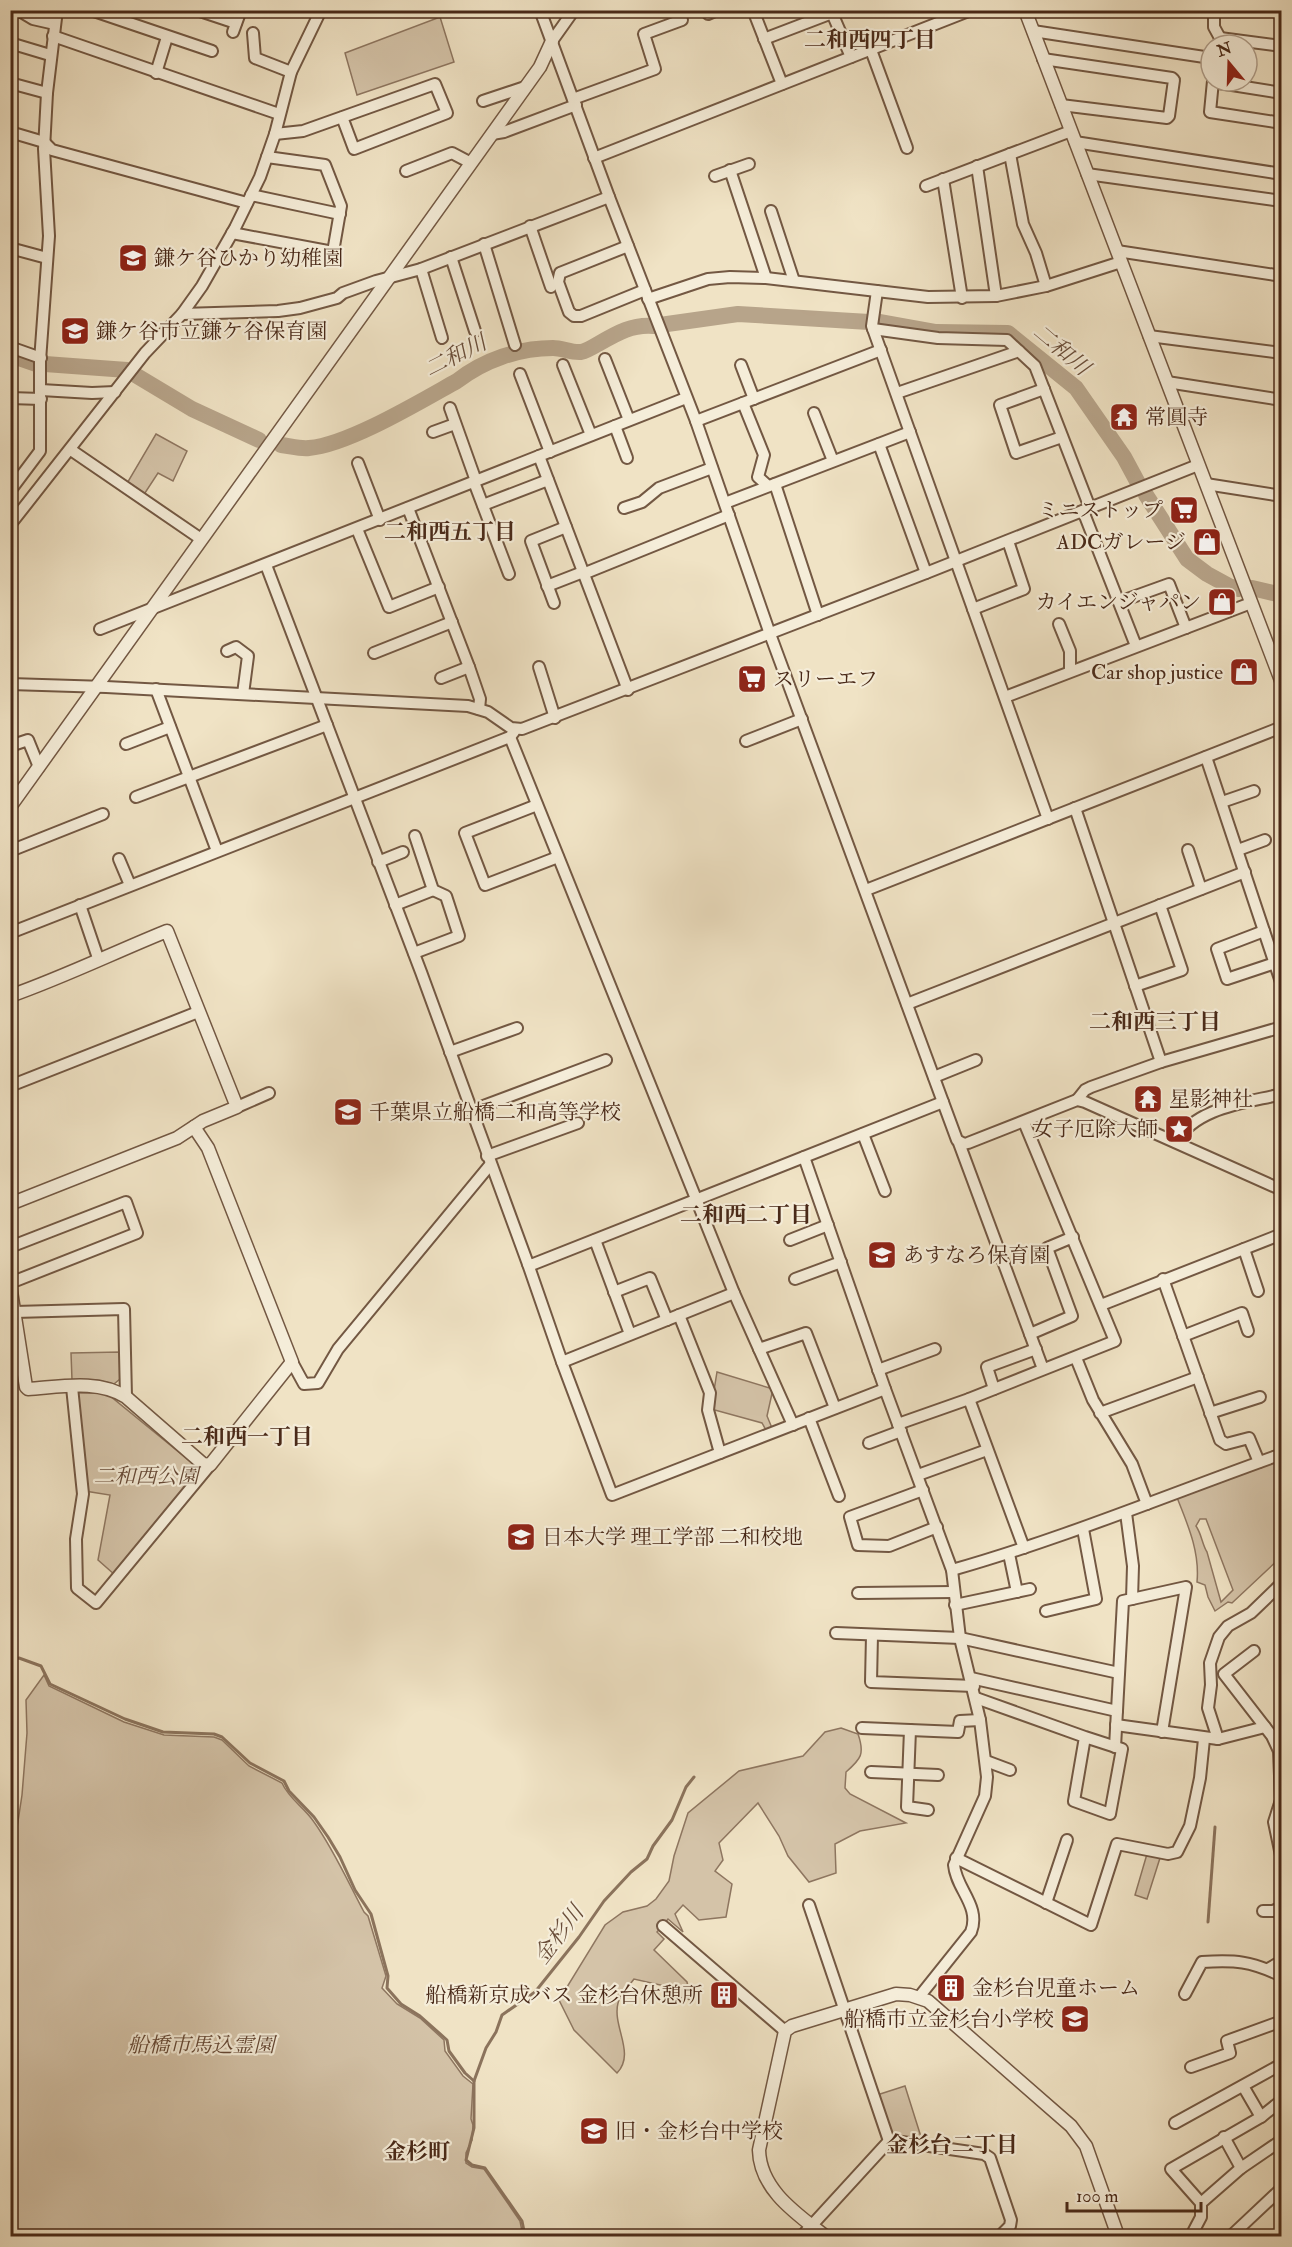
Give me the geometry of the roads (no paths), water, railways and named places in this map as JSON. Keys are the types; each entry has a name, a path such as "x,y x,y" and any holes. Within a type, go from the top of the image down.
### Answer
{"street":[{"path":"18,10 33,19 55,24"},
{"path":"10,491 40,452 40,362 49,236 44,142 46,93 57,10"},
{"path":"91,10 212,51"},
{"path":"196,10 235,28 241,10"},
{"path":"10,525 130,372 182,314 202,286 249,199 275,134 291,72 321,10"},
{"path":"540,10 594,158 696,421 770,634 1044,1369"},
{"path":"12,802 540,67 552,42 574,10"},
{"path":"753,10 782,84"},
{"path":"594,158 971,10"},
{"path":"1025,10 1281,683"},
{"path":"1214,10 1216,33"},
{"path":"764,39 832,13 851,57"},
{"path":"492,134 504,132 656,69 644,34 682,20"},
{"path":"1033,31 1199,56"},
{"path":"253,33 255,58 291,72"},
{"path":"53,36 279,114"},
{"path":"156,73 167,37"},
{"path":"10,43 50,55"},
{"path":"1259,45 1281,46"},
{"path":"871,50 907,148"},
{"path":"1043,59 1174,80 1167,118 1061,105"},
{"path":"10,83 46,93"},
{"path":"275,134 303,131 342,117 435,84 447,113 354,149 342,117"},
{"path":"483,101 525,87"},
{"path":"1259,89 1281,93"},
{"path":"1212,93 1210,112 1281,123"},
{"path":"10,132 44,142 52,150 249,199 340,214"},
{"path":"926,186 1010,154 1073,136 1281,174"},
{"path":"406,171 452,153 471,163"},
{"path":"1010,154 1023,224 1036,253 1046,285"},
{"path":"232,233 333,252 341,206 325,165 267,157"},
{"path":"715,176 750,164"},
{"path":"977,166 996,296"},
{"path":"730,171 766,278"},
{"path":"1088,174 1281,201"},
{"path":"943,179 962,298"},
{"path":"182,314 300,308 337,298 343,293 421,269 609,197"},
{"path":"771,211 794,281"},
{"path":"530,226 551,287"},
{"path":"484,244 515,345"},
{"path":"628,246 560,273 558,282 568,312 581,316 646,295 708,279 730,277 766,278 928,297 996,296 1046,285 1119,257 1281,276"},
{"path":"10,248 47,258"},
{"path":"451,257 475,331"},
{"path":"421,269 442,338"},
{"path":"877,291 873,324 881,350 1048,819"},
{"path":"873,324 938,338 1007,340 1035,366 1136,646"},
{"path":"1149,336 1281,354"},
{"path":"10,347 40,362"},
{"path":"696,421 881,350"},
{"path":"897,393 1019,351"},
{"path":"605,359 629,420"},
{"path":"563,365 591,435"},
{"path":"741,365 748,401 764,456 758,477 771,485 818,615"},
{"path":"520,374 544,454 548,480 628,690"},
{"path":"1167,382 1281,400"},
{"path":"1044,390 1000,405 1017,453 1062,437"},
{"path":"10,398 41,394 116,392"},
{"path":"100,629 686,398"},
{"path":"450,408 509,574"},
{"path":"814,412 833,461"},
{"path":"433,432 455,424"},
{"path":"615,426 627,458"},
{"path":"725,503 910,432"},
{"path":"879,444 926,573"},
{"path":"71,450 201,539"},
{"path":"358,462 380,520"},
{"path":"10,933 1198,465"},
{"path":"624,508 642,502 658,488 712,468"},
{"path":"483,505 548,480"},
{"path":"1206,484 1281,496"},
{"path":"408,508 469,667 480,699 479,709"},
{"path":"547,586 729,515"},
{"path":"554,603 531,541 566,527"},
{"path":"357,529 389,607 439,587"},
{"path":"973,609 1024,589 1008,541"},
{"path":"266,565 414,953 612,1495 885,1389"},
{"path":"1119,602 1169,584 1186,628"},
{"path":"1005,697 1251,603"},
{"path":"374,653 452,622"},
{"path":"1059,624 1070,651 1070,671"},
{"path":"227,651 236,647 248,656 243,694"},
{"path":"441,678 469,667"},
{"path":"539,667 555,718"},
{"path":"10,684 156,689 468,706 488,712 513,733 537,805 558,857 735,1293 793,1425"},
{"path":"156,689 217,851"},
{"path":"747,741 802,719"},
{"path":"136,797 327,725"},
{"path":"126,744 170,727"},
{"path":"866,890 1281,727"},
{"path":"10,746 28,740 39,767"},
{"path":"1206,757 1281,985"},
{"path":"1221,802 1254,791"},
{"path":"537,805 465,833 486,885 558,857"},
{"path":"1075,808 1161,1062"},
{"path":"10,851 103,814"},
{"path":"414,836 433,890 446,896 459,936 414,953"},
{"path":"1238,850 1265,840"},
{"path":"1188,850 1201,889"},
{"path":"378,862 403,852"},
{"path":"119,859 130,885"},
{"path":"907,1004 1245,872"},
{"path":"395,905 433,890"},
{"path":"80,905 98,958"},
{"path":"1135,987 1182,970 1160,905"},
{"path":"10,996 54,980 98,958 167,931 237,1107"},
{"path":"1264,931 1217,949 1227,980 1275,963"},
{"path":"10,1086 198,1012"},
{"path":"960,1143 968,1143 1077,1100 1085,1090 1091,1087 1161,1062 1281,1027"},
{"path":"450,1052 517,1029"},
{"path":"471,1111 606,1060"},
{"path":"934,1077 976,1060"},
{"path":"10,1204 177,1138 203,1121 269,1093"},
{"path":"1176,1142 1180,1135 1201,1117 1281,1094"},
{"path":"1077,1100 1085,1101 1281,1190"},
{"path":"528,1264 531,1265 943,1102"},
{"path":"869,1443 899,1427 1115,1341 1024,1122"},
{"path":"194,1127 208,1148 292,1362 304,1384 318,1383 338,1349 489,1161 578,1124"},
{"path":"863,1134 885,1191"},
{"path":"804,1157 878,1370 952,1570 960,1638 976,1698 986,1761 985,1796 956,1858 954,1869 973,1911 974,1922 971,1932 919,1997"},
{"path":"10,1247 126,1202 137,1233 10,1284 15,1312 15,1348 25,1385 28,1389 103,1387 126,1397 203,1464 210,1465"},
{"path":"790,1240 828,1225"},
{"path":"1101,1305 1281,1234"},
{"path":"1030,1334 1072,1316 1047,1248 1073,1237"},
{"path":"595,1240 630,1334"},
{"path":"1244,1249 1258,1291"},
{"path":"795,1279 841,1262"},
{"path":"614,1292 650,1278 667,1320"},
{"path":"1164,1279 1210,1413 1223,1443 1249,1438 1259,1462"},
{"path":"562,1362 735,1293"},
{"path":"15,1312 124,1309 126,1397"},
{"path":"1183,1336 1242,1313 1248,1331"},
{"path":"679,1315 710,1393 708,1410 720,1453"},
{"path":"759,1349 806,1333 835,1408"},
{"path":"878,1370 935,1349"},
{"path":"994,1389 987,1367 1036,1349"},
{"path":"1077,1358 1093,1400 1132,1464 1147,1504"},
{"path":"72,1387 83,1494 76,1539 77,1588 96,1603 292,1362"},
{"path":"1101,1413 1198,1377"},
{"path":"1210,1413 1260,1397"},
{"path":"969,1399 1024,1548"},
{"path":"809,1418 839,1496"},
{"path":"918,1475 987,1450"},
{"path":"952,1570 1083,1529 1281,1454"},
{"path":"923,1490 850,1517 858,1545 888,1546 937,1527"},
{"path":"1125,1513 1133,1566 1132,1599"},
{"path":"1046,1611 1096,1599 1083,1529"},
{"path":"1009,1554 1017,1592"},
{"path":"1218,1740 1208,1708 1211,1685 1209,1668 1219,1637 1228,1626 1251,1613 1281,1583"},
{"path":"1115,1747 1123,1601 1186,1587 1162,1732"},
{"path":"956,1605 1030,1589"},
{"path":"858,1593 954,1592"},
{"path":"836,1633 960,1638 1119,1673"},
{"path":"872,1635 871,1682 972,1682 1117,1711"},
{"path":"1254,1651 1224,1674 1272,1736 1279,1751 1281,1800 1274,1822 1281,1860"},
{"path":"976,1698 1122,1749 1110,1814 1074,1801 1085,1737"},
{"path":"862,1728 958,1732 960,1721 980,1720"},
{"path":"1116,1725 1218,1740 1265,1727"},
{"path":"910,1730 907,1807 928,1809"},
{"path":"956,1858 1091,1925 1117,1844 1167,1854 1178,1852 1190,1826 1200,1778 1204,1739"},
{"path":"986,1761 1010,1770"},
{"path":"871,1772 938,1775"},
{"path":"1046,1903 1066,1839"},
{"path":"809,1905 889,2141"},
{"path":"1263,1911 1273,1911 1281,1907"},
{"path":"663,1926 785,2031"},
{"path":"1185,1994 1202,1962 1235,1960 1268,1969 1281,1976"},
{"path":"1268,1969 1281,1961"},
{"path":"825,2236 770,2186 759,2164 759,2150 785,2031 792,2026 896,1994 919,1997 934,2006 1078,2134 1090,2157 1118,2236"},
{"path":"1191,2067 1230,2053 1227,2041 1281,2021"},
{"path":"1175,2123 1281,2064"},
{"path":"1243,2086 1262,2117"},
{"path":"1191,2236 1201,2217 1201,2203 1172,2169 1262,2117 1281,2100"},
{"path":"1224,2138 1241,2168"},
{"path":"1201,2203 1241,2168 1281,2140"},
{"path":"802,2236 889,2141"},
{"path":"889,2141 984,2154 990,2158 1011,2220 1010,2226 1000,2236"},
{"path":"1231,2236 1281,2188"}],"waterway":[{"name":"二和川","path":"660,325 738,314 869,322"},
{"name":"二和川","path":"875,321 936,332 1008,333 1076,388 1124,457 1138,483"},
{"name":"二和川","path":"281,445 309,448 344,439 384,421 490,361 502,357 540,349 556,348 581,352 625,330 639,326 654,326"},
{"name":"二和川","path":"10,355 36,364"},
{"name":"二和川","path":"45,364 127,370"},
{"name":"二和川","path":"132,373 192,409 259,440"},
{"name":"二和川","path":"1146,495 1187,559 1207,574 1238,589"},
{"name":"二和川","path":"1252,588 1282,595"},
{"path":"10,1662 19,1658 41,1666 50,1684 125,1719 163,1732 214,1734 222,1737 250,1763 284,1781 289,1791 314,1817 328,1837 355,1890 371,1914 388,1976 387,1988 401,2004 420,2016 447,2040 449,2051 474,2081"},
{"name":"金杉川","path":"525,2236 522,2221 485,2168 472,2165 466,2160 474,2128 474,2081 486,2048 496,2032 502,2015 535,1992 579,1937 604,1901 631,1872 647,1859 653,1846 672,1820 686,1787 694,1777"},
{"path":"1208,1922 1215,1827"}],"place":[{"name":"鎌ケ谷ひかり幼稚園","path":"133,258"},
{"name":"鎌ケ谷市立鎌ケ谷保育園","path":"75,331"},
{"name":"常圓寺","path":"1124,417"},
{"name":"ミニストップ","path":"1184,510"},
{"name":"ADCガレージ","path":"1207,542"},
{"name":"カイエンジャパン","path":"1222,602"},
{"name":"Car shop justice","path":"1244,672"},
{"name":"スリーエフ","path":"752,679"},
{"name":"星影神社","path":"1148,1099"},
{"name":"千葉県立船橋二和高等学校","path":"348,1112"},
{"name":"女子厄除大師","path":"1179,1129"},
{"name":"あすなろ保育園","path":"882,1255"},
{"name":"日本大学 理工学部 二和校地","path":"521,1537"},
{"name":"金杉台児童ホーム","path":"951,1988"},
{"name":"船橋新京成バス 金杉台休憩所","path":"724,1995"},
{"name":"船橋市立金杉台小学校","path":"1075,2019"},
{"name":"旧・金杉台中学校","path":"594,2131"}],"district":[{"name":"二和西四丁目","path":"870,39"},
{"name":"二和西五丁目","path":"450,531"},
{"name":"二和西三丁目","path":"1155,1021"},
{"name":"二和西二丁目","path":"746,1214"},
{"name":"二和西一丁目","path":"247,1436"},
{"name":"金杉台二丁目","path":"952,2144"},
{"name":"金杉町","path":"417,2151"}],"park label":[{"name":"二和西公園","path":"146,1476"},
{"name":"船橋市馬込霊園","path":"201,2045"}]}
